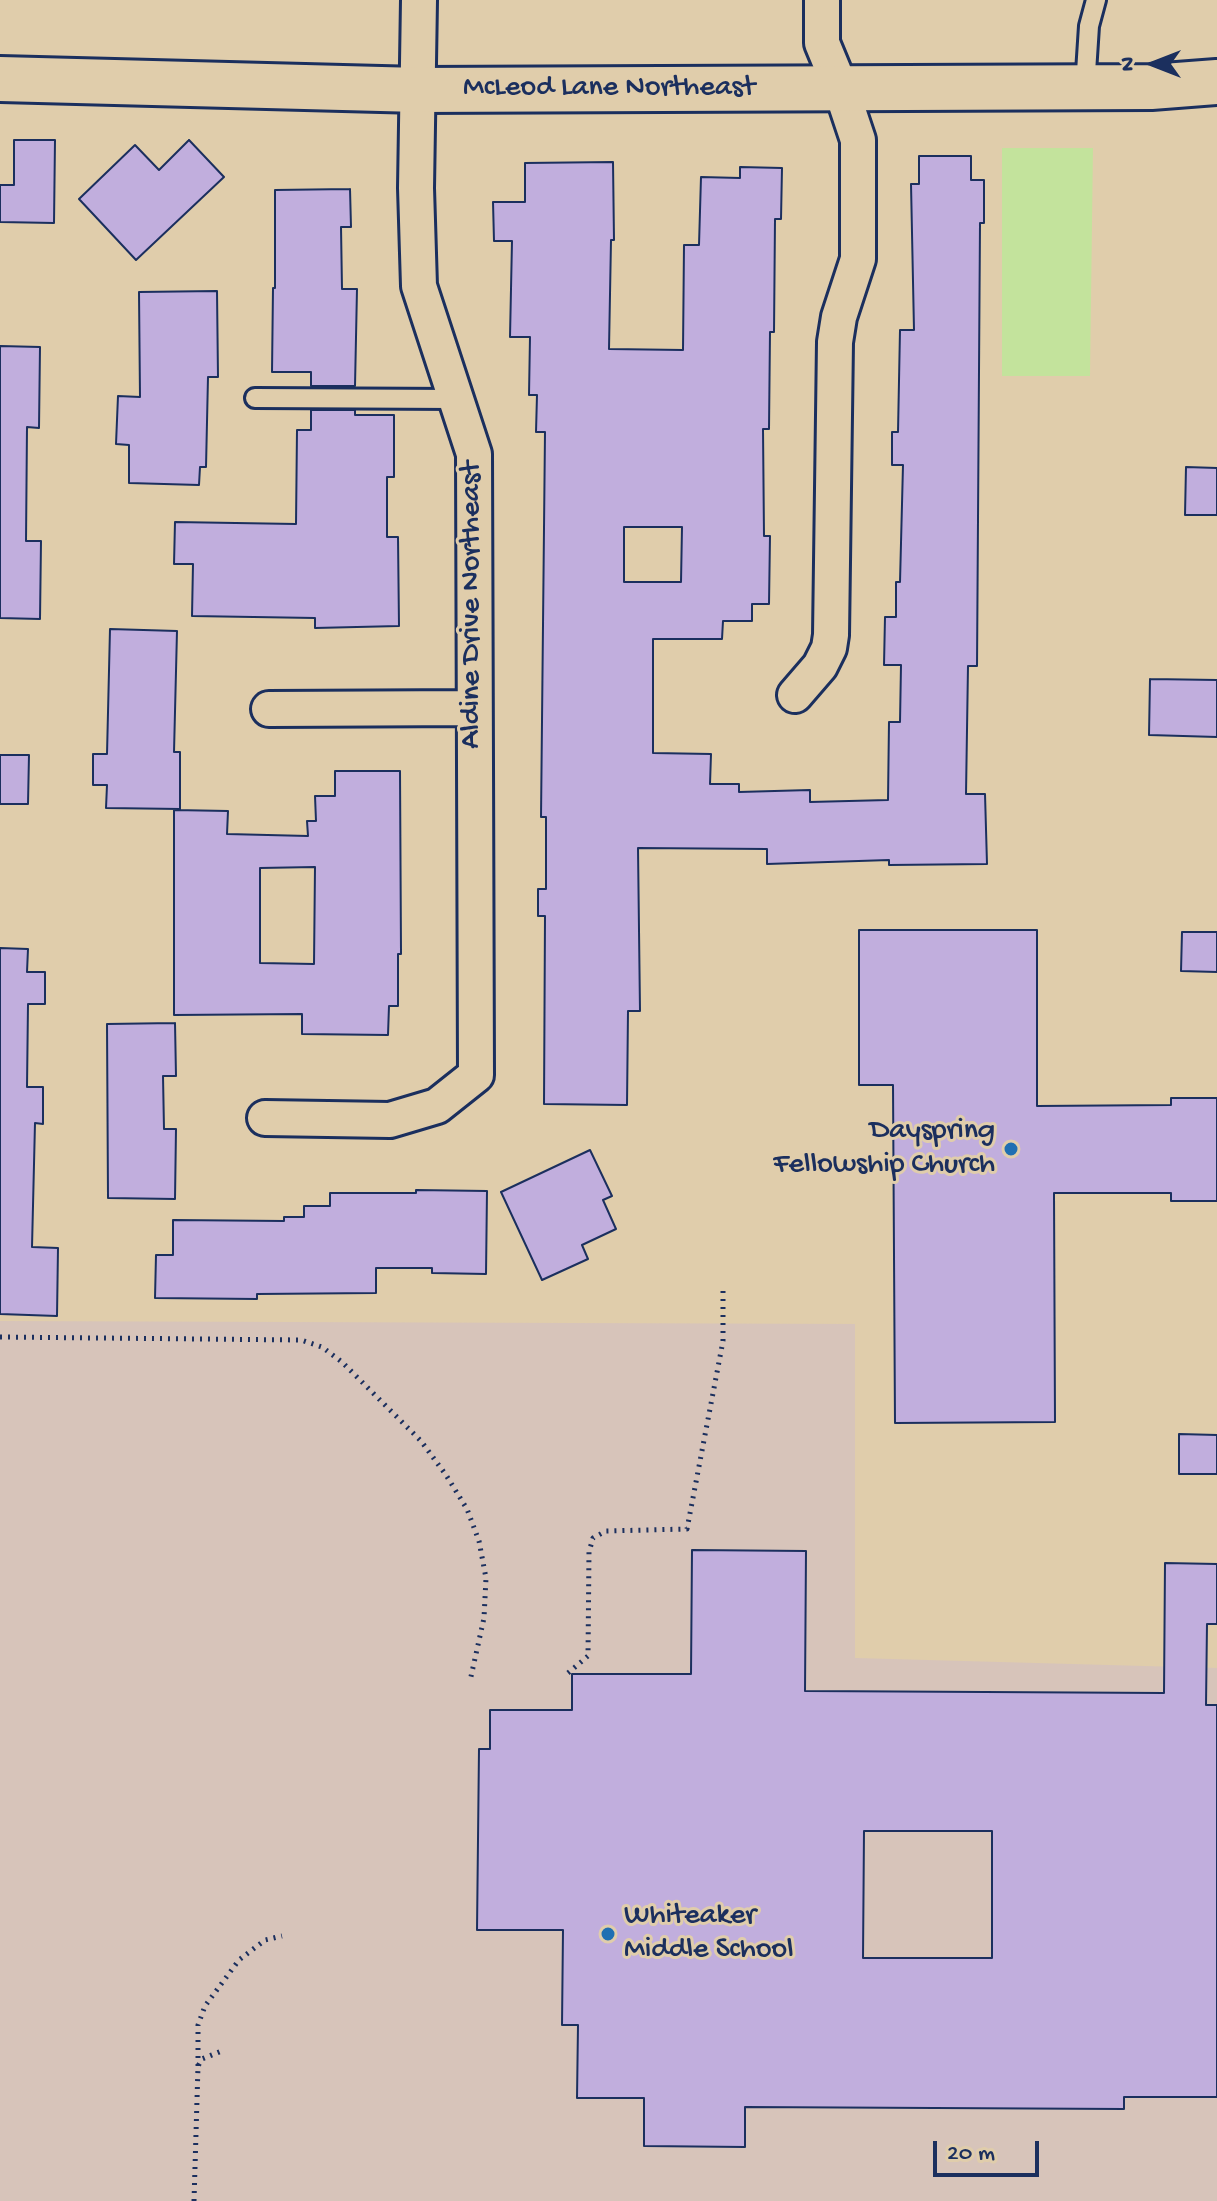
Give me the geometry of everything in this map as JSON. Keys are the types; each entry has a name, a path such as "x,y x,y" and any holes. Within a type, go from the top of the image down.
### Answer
{"street":[{"name":"Aldine Drive Northeast","path":"265,1118 390,1120 437,1106 476,1075 474,454 419,286 416,188 419,0"},
{"path":"795,695 820,666 829,648 831,635 835,342 839,317 858,259 858,140 822,43 822,0"},
{"name":"McLeod Lane Northeast","path":"0,79 419,90 1085,88 1217,82"},
{"path":"269,709 474,708"}],"lane":[{"path":"1085,88 1089,26 1096,0"},
{"path":"255,398 456,399"}],"path":[{"path":"568,1673 588,1656 589,1552 593,1538 606,1531 687,1529 723,1341 723,1289"},
{"path":"0,1337 301,1340 322,1347 342,1362 421,1441 467,1509 479,1541 486,1578 484,1618 470,1681"},
{"path":"194,2201 198,2025 205,2006 239,1960 265,1940 282,1936"},
{"path":"198,2066 202,2059 224,2050"}],"shaded area":[{"name":"Whiteaker Middle School","path":"0,1321 855,1324 855,1658 1217,1668 1217,2201 0,2201"}],"green space":[{"path":"1002,148 1093,148 1090,376 1002,376"}],"building":[{"path":"14,140 55,140 54,223 0,222 0,185 14,185"},
{"path":"189,140 224,177 136,260 79,199 135,145 159,170"},
{"path":"919,156 971,156 971,180 984,180 984,223 980,223 977,666 968,666 966,794 985,794 987,864 889,865 889,860 767,864 767,849 638,848 640,1011 628,1011 627,1105 544,1104 545,916 538,916 538,889 546,889 546,817 541,817 545,432 536,432 537,395 529,395 530,337 510,337 512,241 494,241 493,202 525,202 525,163 613,162 614,240 611,240 609,349 683,350 684,245 699,245 701,177 740,178 740,167 782,168 781,219 775,219 769,429 763,429 764,536 770,536 769,604 752,604 752,621 723,621 722,639 653,639 653,753 711,754 710,784 739,784 739,792 810,790 810,802 888,800 889,722 900,722 901,665 884,665 885,617 896,617 896,582 900,582 903,465 892,465 892,432 898,432 900,330 914,330 911,184 919,184","holes":["624,527 682,527 681,582 624,582"]},
{"path":"350,189 351,227 341,227 342,289 357,289 355,386 311,386 311,372 272,372 275,190"},
{"path":"217,291 218,377 208,377 206,467 200,467 199,485 129,483 129,445 116,444 118,396 140,397 139,292"},
{"path":"0,346 40,347 39,428 27,427 26,541 41,541 40,619 0,618"},
{"path":"311,410 355,410 355,415 394,415 394,477 387,477 387,537 398,537 399,626 315,628 315,618 192,616 193,564 174,564 175,522 296,524 297,430 311,430"},
{"path":"1186,467 1217,468 1217,515 1185,515"},
{"path":"110,629 177,631 174,752 180,752 180,809 106,808 107,785 93,785 93,754 107,754"},
{"path":"1150,679 1217,680 1217,737 1149,735"},
{"path":"0,755 29,755 28,804 0,804"},
{"path":"335,771 400,771 401,954 398,954 398,1006 389,1006 388,1035 302,1034 302,1014 174,1015 174,810 228,811 227,834 308,836 307,821 316,821 315,796 335,796","holes":["315,867 314,964 260,963 260,868"]},
{"name":"Dayspring Fellowship Church","path":"859,930 1037,930 1037,1106 1171,1105 1171,1098 1217,1098 1217,1201 1171,1201 1171,1193 1054,1193 1055,1422 895,1423 893,1085 859,1085"},
{"path":"1182,932 1217,932 1217,972 1181,971"},
{"path":"0,948 28,949 27,972 45,972 45,1004 28,1004 27,1087 43,1087 43,1124 35,1123 32,1247 58,1248 57,1316 0,1314"},
{"path":"175,1023 176,1076 163,1076 164,1129 176,1129 175,1199 108,1198 107,1024"},
{"path":"590,1150 612,1196 603,1200 616,1229 582,1245 588,1259 542,1280 501,1192"},
{"path":"416,1190 487,1191 486,1274 432,1273 432,1268 376,1268 376,1293 257,1294 257,1299 155,1298 156,1255 173,1255 173,1220 284,1221 284,1217 304,1217 304,1206 330,1206 330,1193 416,1193"},
{"path":"1179,1434 1217,1435 1217,1474 1179,1474"},
{"path":"692,1550 806,1551 805,1691 1164,1693 1165,1563 1217,1564 1217,1624 1207,1624 1206,1705 1217,1705 1217,2097 1124,2097 1124,2109 745,2107 745,2147 644,2146 644,2098 577,2098 578,2025 562,2025 563,1930 477,1930 479,1749 490,1749 490,1710 572,1710 572,1674 691,1674","holes":["864,1831 992,1831 992,1958 863,1958"]}],"place":[{"name":"Dayspring Fellowship Church","path":"1011,1149"},
{"name":"Whiteaker Middle School","path":"608,1934"}]}
